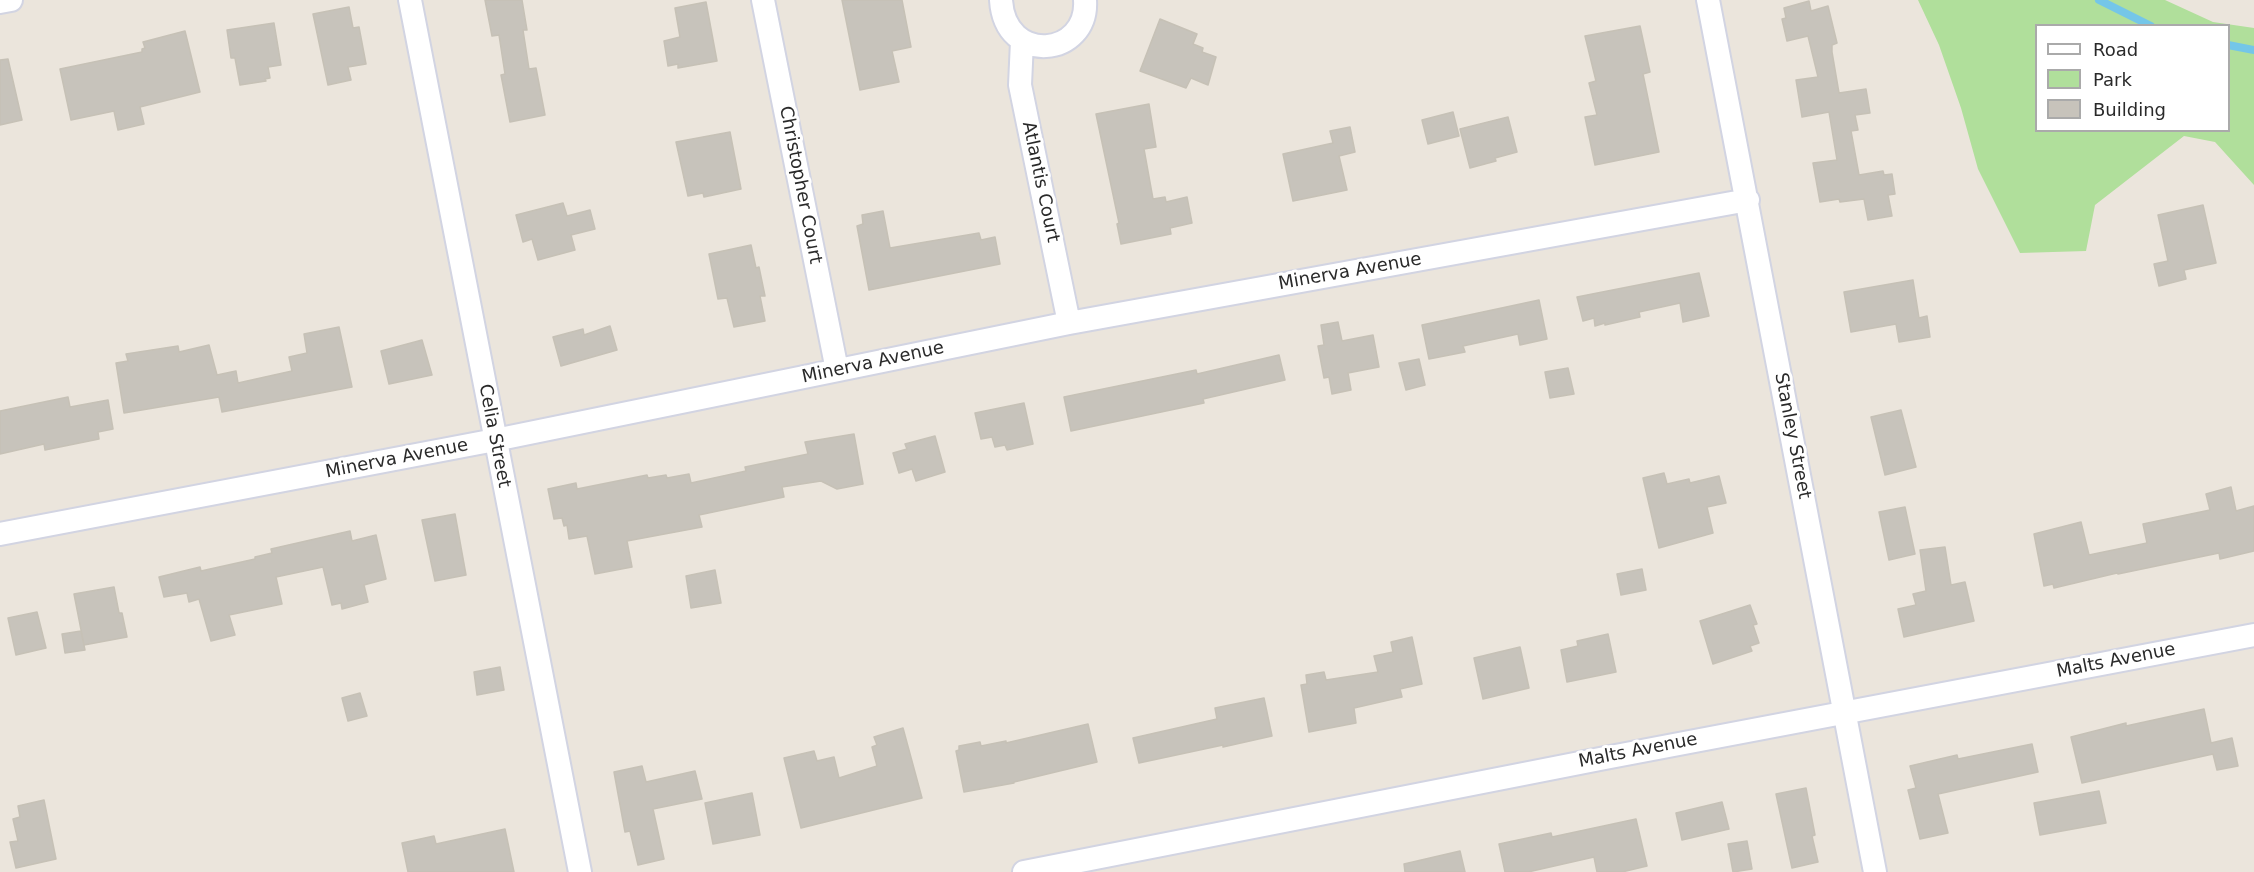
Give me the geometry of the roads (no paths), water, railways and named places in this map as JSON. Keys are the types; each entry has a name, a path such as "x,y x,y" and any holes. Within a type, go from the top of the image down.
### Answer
{"street":[{"path":"0,2 11,0"},
{"name":"Celia Street","path":"410,0 580,872"},
{"name":"Christopher Court","path":"763,0 837,370"},
{"path":"1000,0 1001,15 1009,30 1022,41 1037,46 1054,45 1069,38 1080,25 1086,9 1085,0"},
{"name":"Stanley Street","path":"1708,0 1875,872"},
{"name":"Atlantis Court","path":"1022,41 1020,86 1069,322"},
{"name":"Minerva Avenue","path":"0,534 495,440 1069,322 1748,200"},
{"name":"Malts Avenue","path":"1024,872 1844,712 2254,635"}],"waterway":[{"path":"2099,0 2147,24"},
{"path":"2230,45 2254,50"}]}
